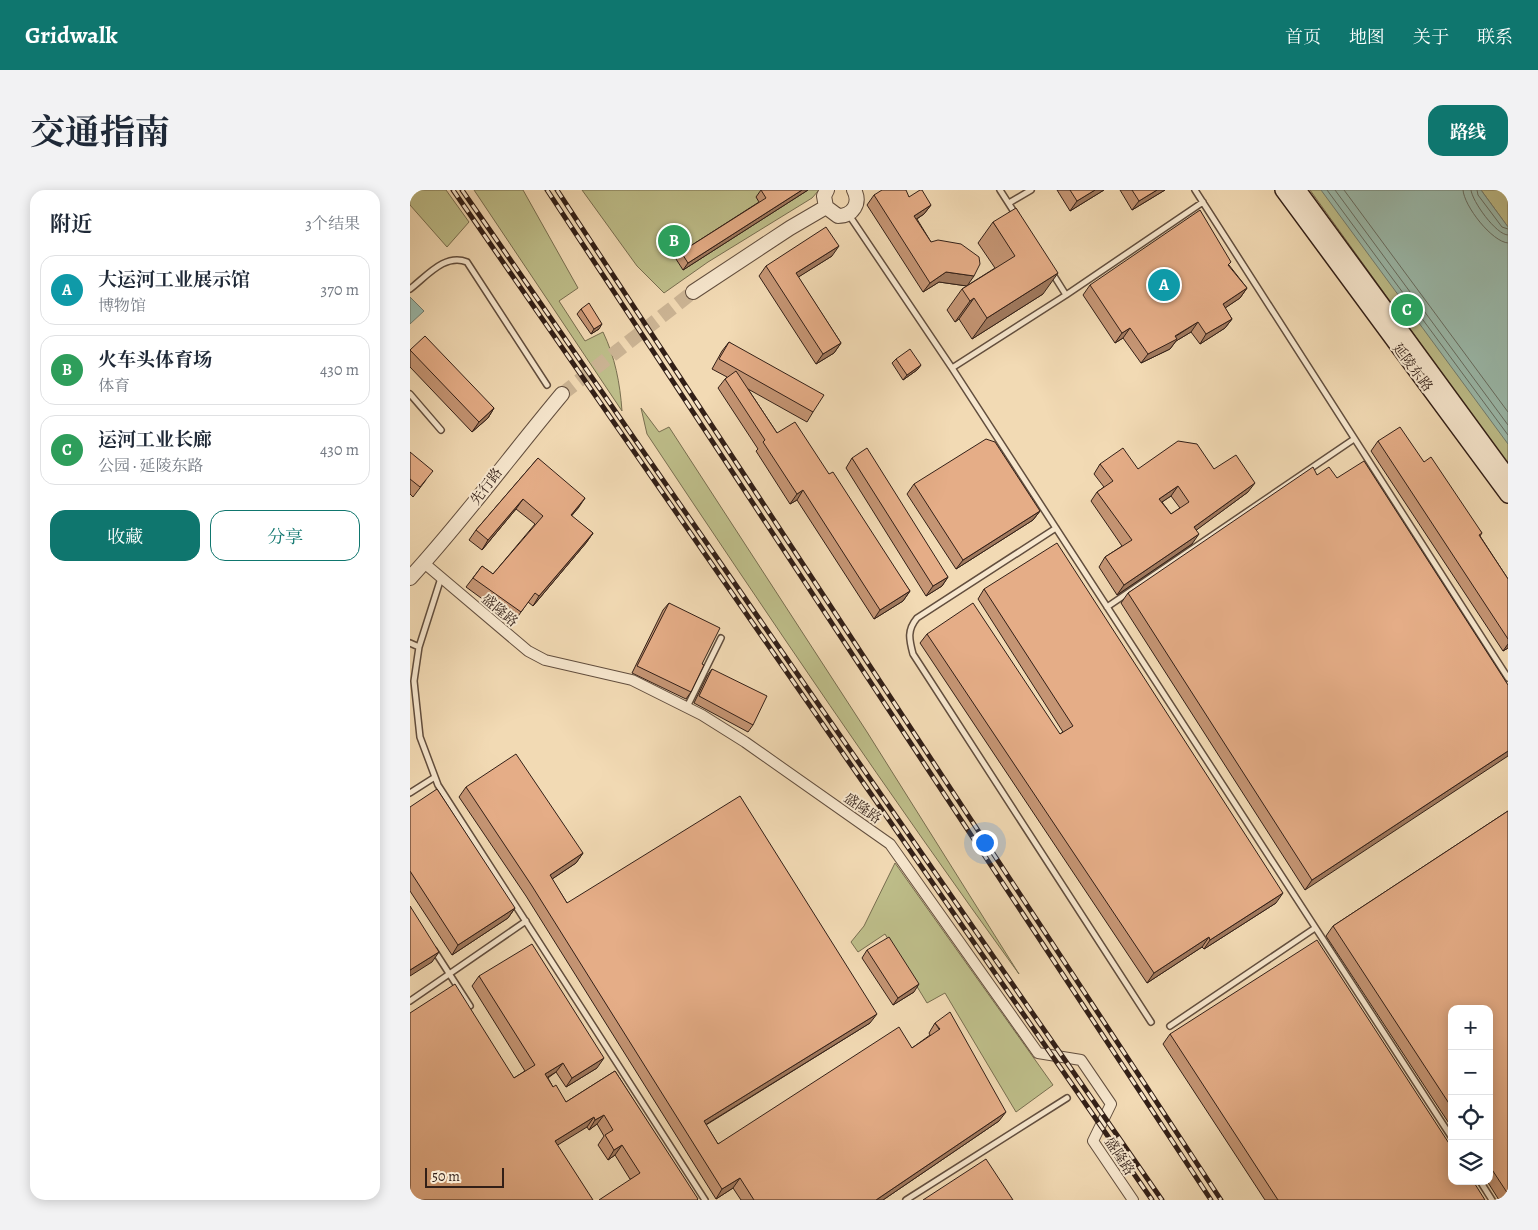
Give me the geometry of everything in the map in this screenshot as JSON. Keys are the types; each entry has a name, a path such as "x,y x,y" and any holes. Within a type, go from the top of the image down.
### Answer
{"main road":[{"name":"延陵东路","path":"1283,190 1508,495"},
{"name":"延陵东路","path":"1298,190 1508,477"}],"street":[{"path":"827,190 824,196 826,208 838,216 848,214 857,202 856,191"},
{"path":"693,292 790,228 826,208"},
{"name":"先行路","path":"410,578 562,394"},
{"name":"盛隆路","path":"424,563 528,651 545,660 632,680 687,707 745,742 890,844 1038,1053 1081,1060 1111,1104 1093,1141 1133,1200"}],"lane":[{"path":"1000,190 1020,220"},
{"path":"1009,204 1031,190"},
{"path":"1195,190 1508,678"},
{"path":"952,368 1066,295 1203,202"},
{"path":"848,214 952,368 1448,1132"},
{"path":"410,289 449,259 459,259 467,262 547,384"},
{"path":"1045,262 1066,295"},
{"path":"410,394 442,430"},
{"path":"1107,607 1354,439"},
{"path":"1056,528 917,618 910,627 910,641 913,654 1152,1022"},
{"path":"441,578 419,646 414,682 420,737 435,777 704,1200"},
{"path":"687,707 721,638"},
{"path":"410,643 419,646"},
{"path":"410,717 417,711"},
{"path":"410,793 435,777"},
{"path":"410,1001 526,921"},
{"path":"1170,1026 1315,928"},
{"path":"430,943 470,1006"},
{"path":"906,1200 1067,1098"},
{"path":"1483,1185 1492,1200"}],"green space":[{"path":"410,190 446,190 469,222 447,247 410,205"},
{"path":"474,190 523,190 578,288 559,301 585,341 603,332 616,370 622,411"},
{"path":"582,190 819,190 812,198 708,262 664,293 637,266"},
{"path":"1310,190 1329,190 1508,429 1508,465"},
{"path":"1481,190 1508,190 1508,227"},
{"path":"641,408 659,432 669,427 867,732 1019,974 877,773 692,502 647,434"},
{"path":"895,863 1053,1085 1016,1112 945,993 927,1003 885,934 858,952 851,942 864,926"}],"water":[{"path":"1321,190 1481,190 1508,227 1508,444"},
{"path":"410,297 424,311 410,324"}],"building":[{"path":"761,190 802,190 688,263 681,252 766,198"},
{"path":"882,190 906,190 909,197 922,190 931,205 914,216 931,242 938,240 961,244 979,257 980,264 974,276 946,272 930,283 874,195"},
{"path":"1070,190 1095,190 1077,201"},
{"path":"1132,190 1157,190 1139,201"},
{"path":"1016,208 1058,273 987,318 974,298 970,301 962,289 1015,256 993,222"},
{"path":"1200,210 1231,262 1228,265 1247,288 1223,304 1232,319 1206,334 1198,322 1175,336 1177,339 1148,354 1130,328 1122,333 1090,285"},
{"path":"826,227 839,246 796,273 841,343 823,354 766,266"},
{"path":"589,303 602,324 594,329 581,309"},
{"path":"425,336 494,408 479,422 410,350"},
{"path":"729,342 824,395 813,412 719,359"},
{"path":"910,349 921,365 907,375 896,359"},
{"path":"736,371 777,433 795,422 829,474 833,472 910,591 880,610 803,490 797,494 763,442 765,440 725,379"},
{"path":"1400,427 1424,462 1431,457 1482,533 1479,535 1508,579 1508,639 1378,441"},
{"path":"986,439 995,442 1040,511 963,560 914,484"},
{"path":"1178,441 1197,444 1214,469 1236,455 1255,483 1194,527 1199,534 1124,585 1105,557 1132,540 1097,492 1113,481 1100,464 1123,448 1138,469","holes":["1178,486 1189,502 1171,514 1159,499"]},
{"path":"867,448 948,577 933,586 852,458"},
{"path":"410,452 433,471 420,487 410,479"},
{"path":"538,458 585,498 571,515 593,533 539,596 535,593 521,612 473,578 482,566 493,574 543,516 523,499 488,540 476,530"},
{"path":"1364,461 1508,685 1508,751 1312,880 1128,593 1313,467 1317,475 1329,467 1337,478"},
{"path":"1057,543 1283,893 1210,940 1209,937 1154,973 927,634 973,603 1060,734 1073,726 984,589"},
{"path":"669,603 720,628 702,664 704,665 691,692 637,666"},
{"path":"712,669 767,696 753,725 699,696"},
{"path":"516,754 583,853 550,875 567,903 740,796 877,1014 704,1121 718,1144 899,1027 912,1048 940,1029 935,1023 950,1012 1006,1112 876,1200 754,1200 740,1178 722,1189 532,886 466,787"},
{"path":"437,789 515,908 458,945 410,871 410,807"},
{"path":"1508,811 1508,1194 1493,1171 1493,1005 1448,1005 1448,1102 1333,926"},
{"path":"410,906 439,952 410,970"},
{"path":"889,937 919,984 898,998 867,950"},
{"path":"1317,940 1448,1142 1448,1185 1476,1185 1485,1200 1278,1200 1170,1034"},
{"path":"532,944 604,1058 572,1078 563,1063 545,1074 553,1087 556,1085 566,1102 615,1071 697,1200 599,1200 640,1173 622,1145 614,1150 605,1135 613,1130 604,1115 595,1120 594,1117 555,1141 593,1200 410,1200 410,1013 455,984 514,1078 535,1065 479,976"},
{"path":"986,1159 1013,1200 923,1200"}],"tunnel":[{"path":"562,394 693,292"}],"railway":[{"path":"453,190 1152,1200"},
{"path":"462,190 1162,1200"},
{"path":"547,190 1211,1200"},
{"path":"557,190 1221,1200"}],"place":[{"name":"火车头体育场","path":"674,241"},
{"name":"大运河工业展示馆","path":"1164,285"},
{"name":"运河工业长廊","path":"1407,310"}]}
